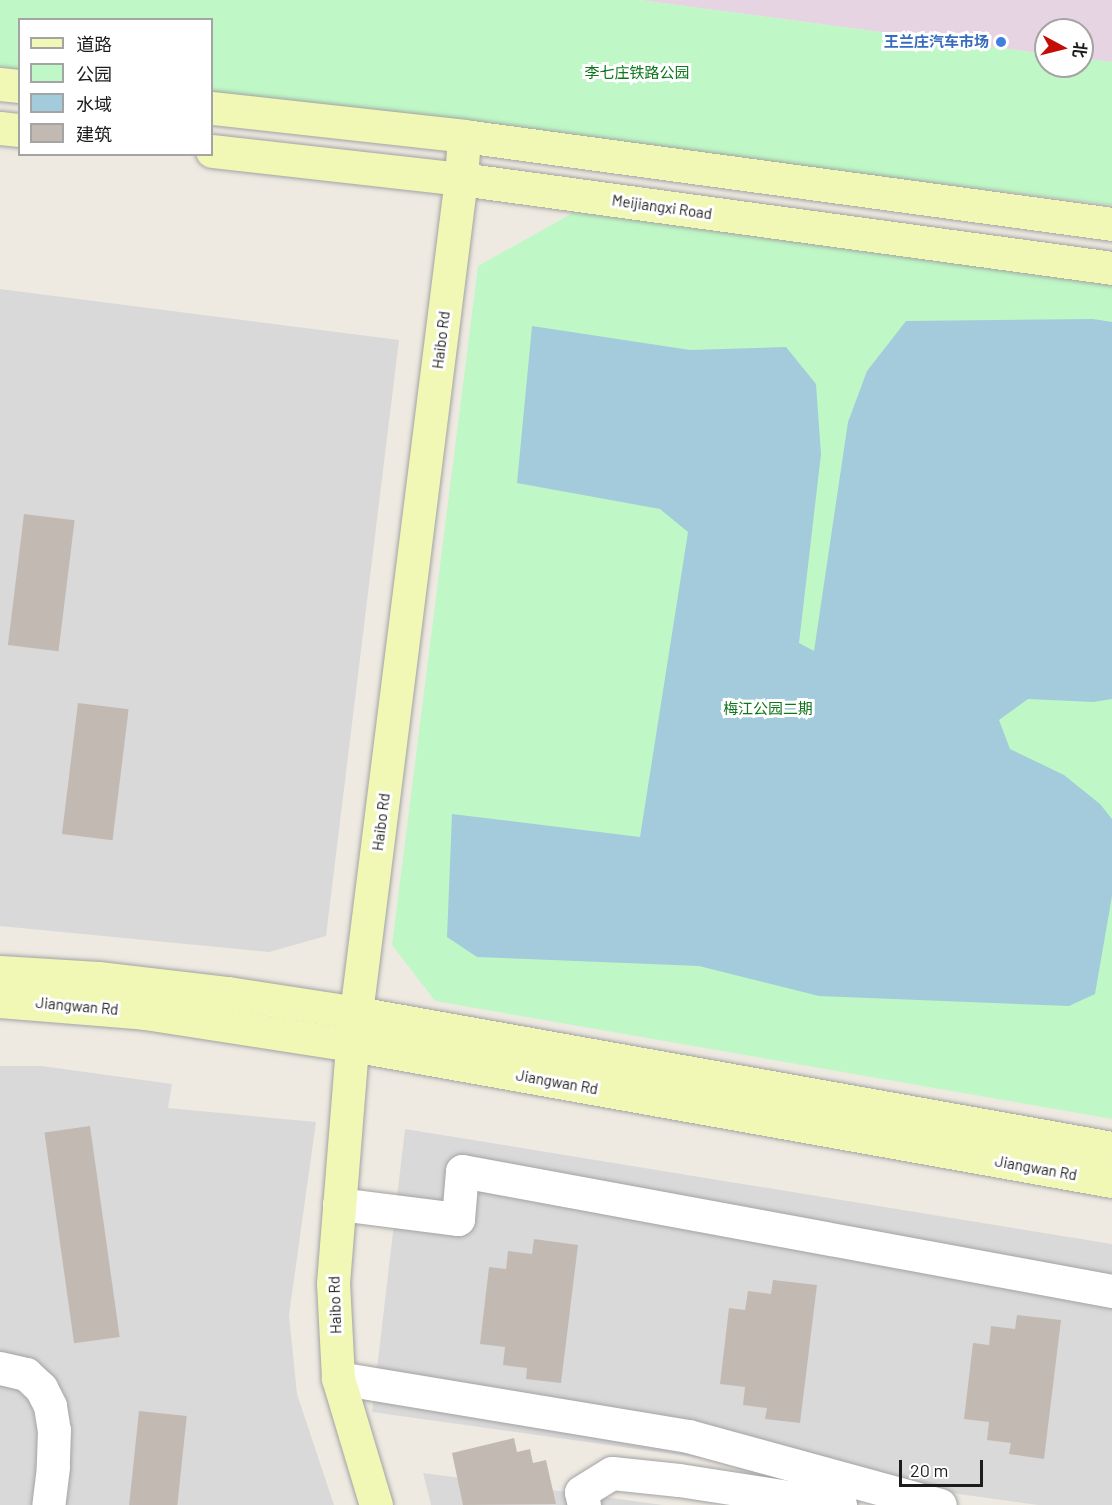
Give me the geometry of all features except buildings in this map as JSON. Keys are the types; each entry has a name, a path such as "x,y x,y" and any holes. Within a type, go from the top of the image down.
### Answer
{"main road":[{"path":"0,84 18,86"},
{"path":"213,108 464,136 1112,224"},
{"path":"0,128 18,130"},
{"name":"Haibo Rd","path":"376,1505 338,1378 333,1283 352,1045 461,179 464,136"},
{"name":"Meijiangxi Road","path":"213,151 461,179 1112,268"},
{"name":"Jiangwan Rd","path":"0,972 98,978 228,993 357,1013 1112,1148"},
{"name":"Jiangwan Rd","path":"0,1001 145,1013 352,1045 1112,1182"}],"street":[{"path":"339,1204 459,1219 462,1171 1112,1291"},
{"path":"0,1368 26,1374 41,1388 50,1406 54,1430 48,1505"},
{"path":"338,1378 688,1436 940,1505"},
{"path":"584,1505 581,1492 612,1473 679,1480 840,1505"}],"shaded area":[{"name":"王兰庄汽车市场","path":"639,0 1112,0 1112,62 1094,60 1094,18 1034,18 1034,52"},
{"path":"0,289 399,340 326,936 269,952 0,926"},
{"path":"0,1066 42,1066 172,1084 168,1108 316,1122 289,1315 297,1394 334,1505 0,1505"},
{"path":"405,1129 1112,1244 1112,1505 1038,1505 372,1412"},
{"path":"423,1473 663,1505 431,1505"}],"green space":[{"name":"李七庄铁路公园","path":"0,0 639,0 1034,52 1034,78 1094,78 1094,60 1112,62 1112,205 213,94 213,18 18,18 18,70 0,68"},
{"name":"梅江公园二期","path":"578,210 1112,278 1112,1119 435,1001 392,945 478,266"}],"water":[{"path":"1093,319 1112,322 1112,699 1093,702 1028,699 999,720 1010,749 1064,775 1100,804 1112,819 1112,896 1095,994 1069,1006 819,996 699,966 477,957 447,937 452,814 640,837 688,532 660,509 517,483 532,326 690,350 786,347 816,384 821,454 799,643 814,651 848,422 867,371 906,321"}],"place":[{"name":"王兰庄汽车市场","path":"1001,42"}]}
